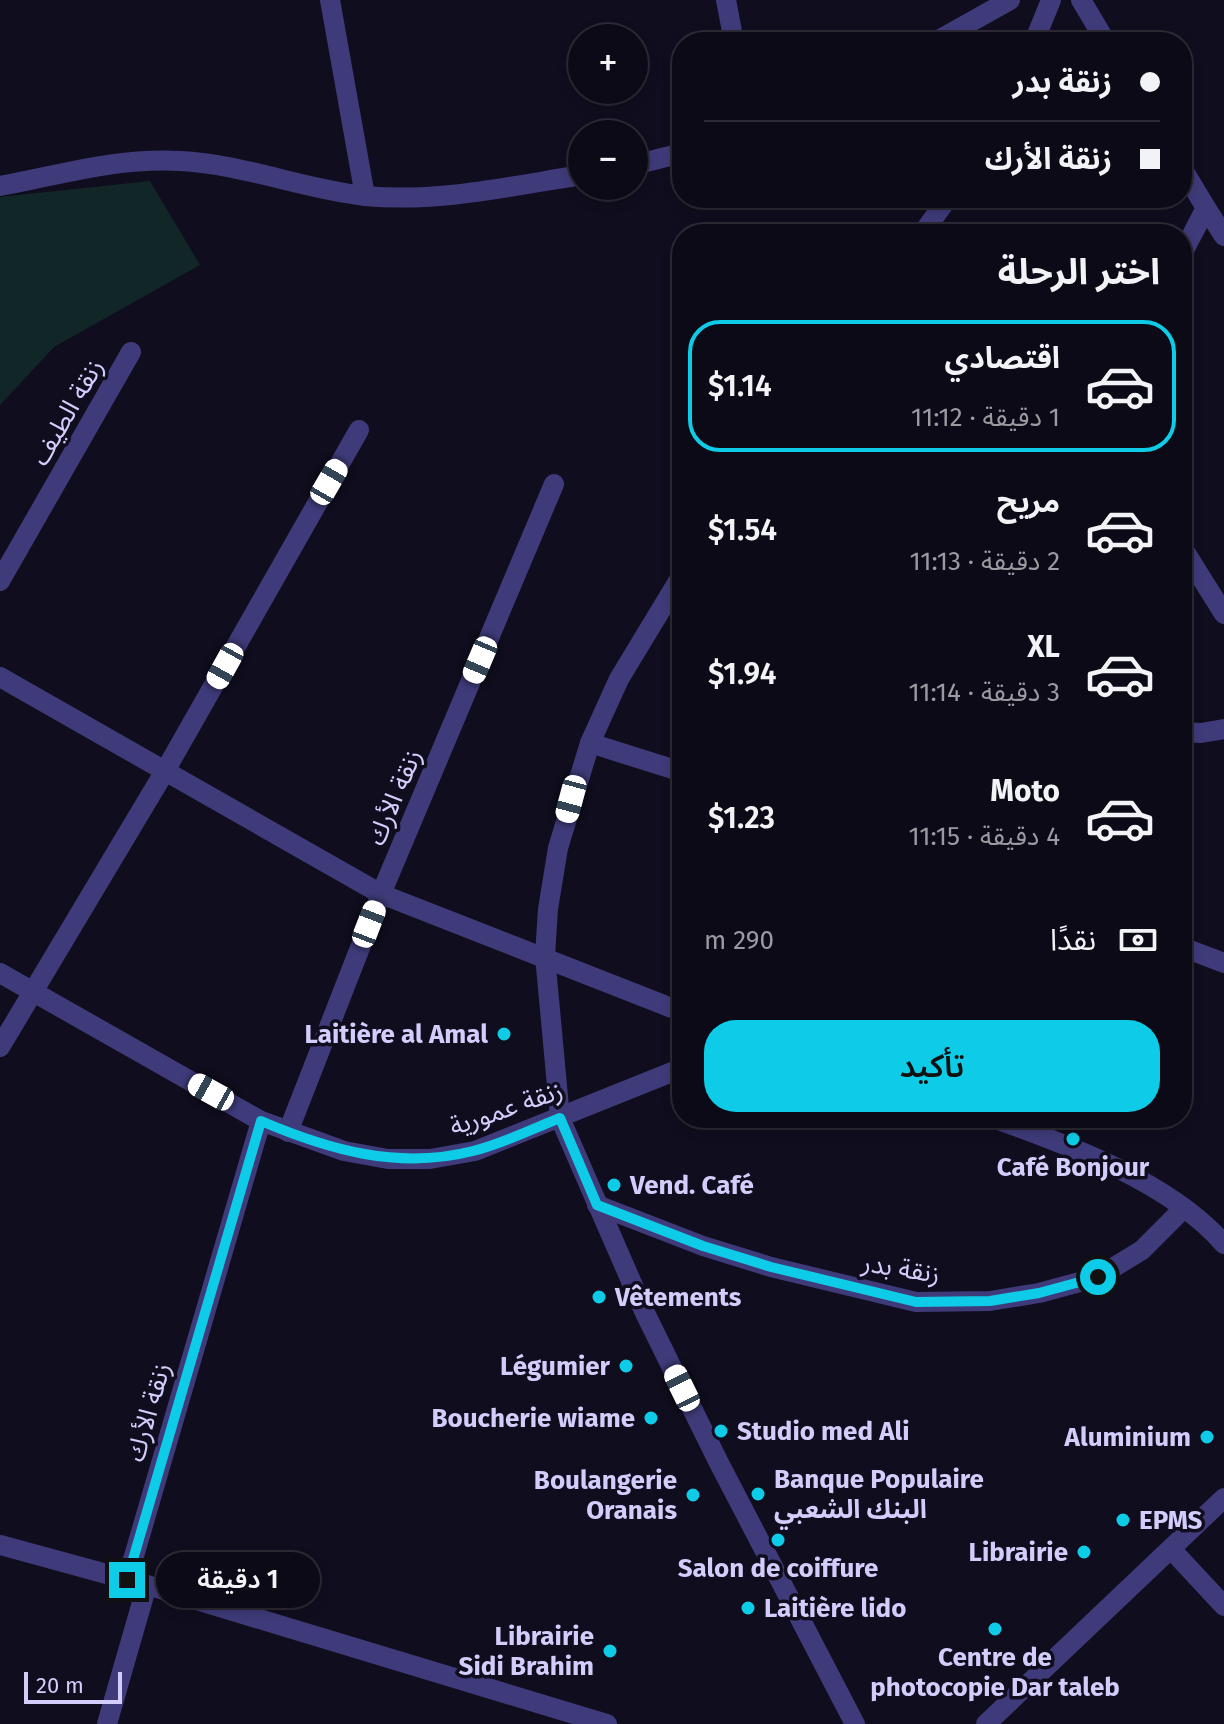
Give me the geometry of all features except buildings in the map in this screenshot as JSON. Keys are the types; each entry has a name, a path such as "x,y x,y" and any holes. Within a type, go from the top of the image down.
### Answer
{"street":[{"path":"330,0 365,196"},
{"path":"726,0 732,32"},
{"path":"953,32 1010,0"},
{"path":"1038,32 1051,0"},
{"path":"1081,0 1100,32"},
{"path":"648,162 672,156"},
{"path":"0,186 81,168 179,160 223,165 365,196 463,194 568,177"},
{"path":"1192,185 1224,236"},
{"path":"1192,235 1206,208"},
{"name":"زنقة الطيف","path":"0,581 131,352"},
{"path":"0,1047 165,771 359,430"},
{"name":"زنقة الأرك","path":"288,1132 381,894 554,484"},
{"path":"1192,563 1224,614"},
{"path":"672,592 619,679 590,743 558,848 548,909 545,956 560,1118 645,1313 855,1724"},
{"path":"0,677 381,894 672,1008"},
{"path":"1192,733 1224,729"},
{"path":"590,743 672,769"},
{"path":"1192,951 1224,963"},
{"name":"زنقة عمورية","path":"0,973 261,1121 344,1151 388,1159 430,1159 475,1151 672,1072"},
{"name":"زنقة الأرك","path":"107,1724 137,1583 261,1121"},
{"path":"1017,1128 1110,1166 1184,1208 1224,1244"},
{"name":"زنقة بدر","path":"597,1205 703,1246 771,1267 916,1302 990,1301 1039,1293 1098,1277 1142,1250 1184,1208"},
{"path":"986,1724 1224,1498"},
{"path":"0,1545 137,1583 550,1716 607,1724"},
{"path":"1171,1549 1224,1606"}],"green space":[{"path":"150,181 200,265 54,347 0,405 0,197"}],"place":[{"name":"Laitière al Amal","path":"504,1034"},
{"name":"Café Bonjour","path":"1073,1139"},
{"name":"Vend. Café","path":"614,1185"},
{"name":"Vêtements","path":"599,1297"},
{"name":"Légumier","path":"626,1366"},
{"name":"Boucherie wiame","path":"651,1418"},
{"name":"Studio med Ali","path":"721,1431"},
{"name":"Aluminium","path":"1207,1437"},
{"name":"Banque Populaire البنك الشعبي","path":"758,1494"},
{"name":"Boulangerie Oranais","path":"693,1495"},
{"name":"EPMS","path":"1123,1520"},
{"name":"Salon de coiffure","path":"778,1540"},
{"name":"Librairie","path":"1084,1552"},
{"name":"Laitière lido","path":"748,1608"},
{"name":"Centre de photocopie Dar taleb","path":"995,1629"},
{"name":"Librairie Sidi Brahim","path":"610,1651"}],"route":[{"path":"127,1580 261,1121 344,1151 388,1159 430,1159 475,1151 560,1118 597,1205 703,1246 771,1267 916,1302 990,1301 1039,1293 1098,1277"}]}
